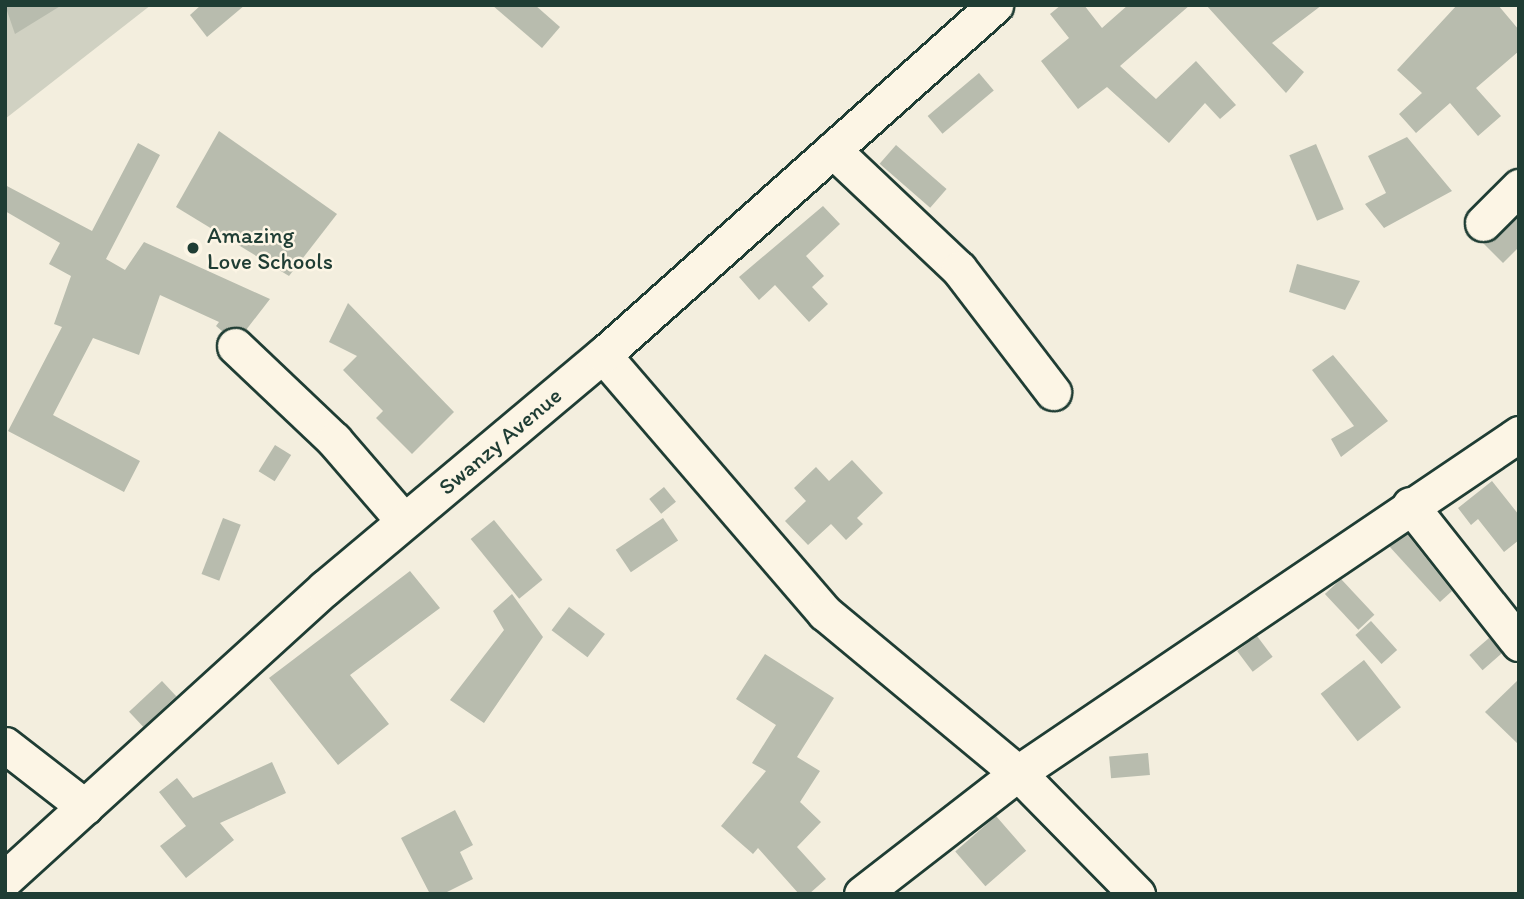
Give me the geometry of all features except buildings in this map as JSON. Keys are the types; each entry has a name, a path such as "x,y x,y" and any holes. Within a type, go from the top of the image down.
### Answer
{"street":[{"name":"Swanzy Avenue","path":"5,879 404,522 603,355 995,5"},
{"path":"833,150 959,269 1053,392"},
{"path":"1483,223 1519,187"},
{"path":"236,346 334,440 404,522"},
{"path":"603,355 825,613 1018,773 1137,894"},
{"path":"862,894 1018,773 1410,505 1519,435"},
{"path":"1410,505 1519,643"},
{"path":"5,745 85,807"}],"shaded area":[{"path":"5,5 151,5 5,119"}],"place":[{"name":"Amazing Love Schools","path":"193,248"}]}
